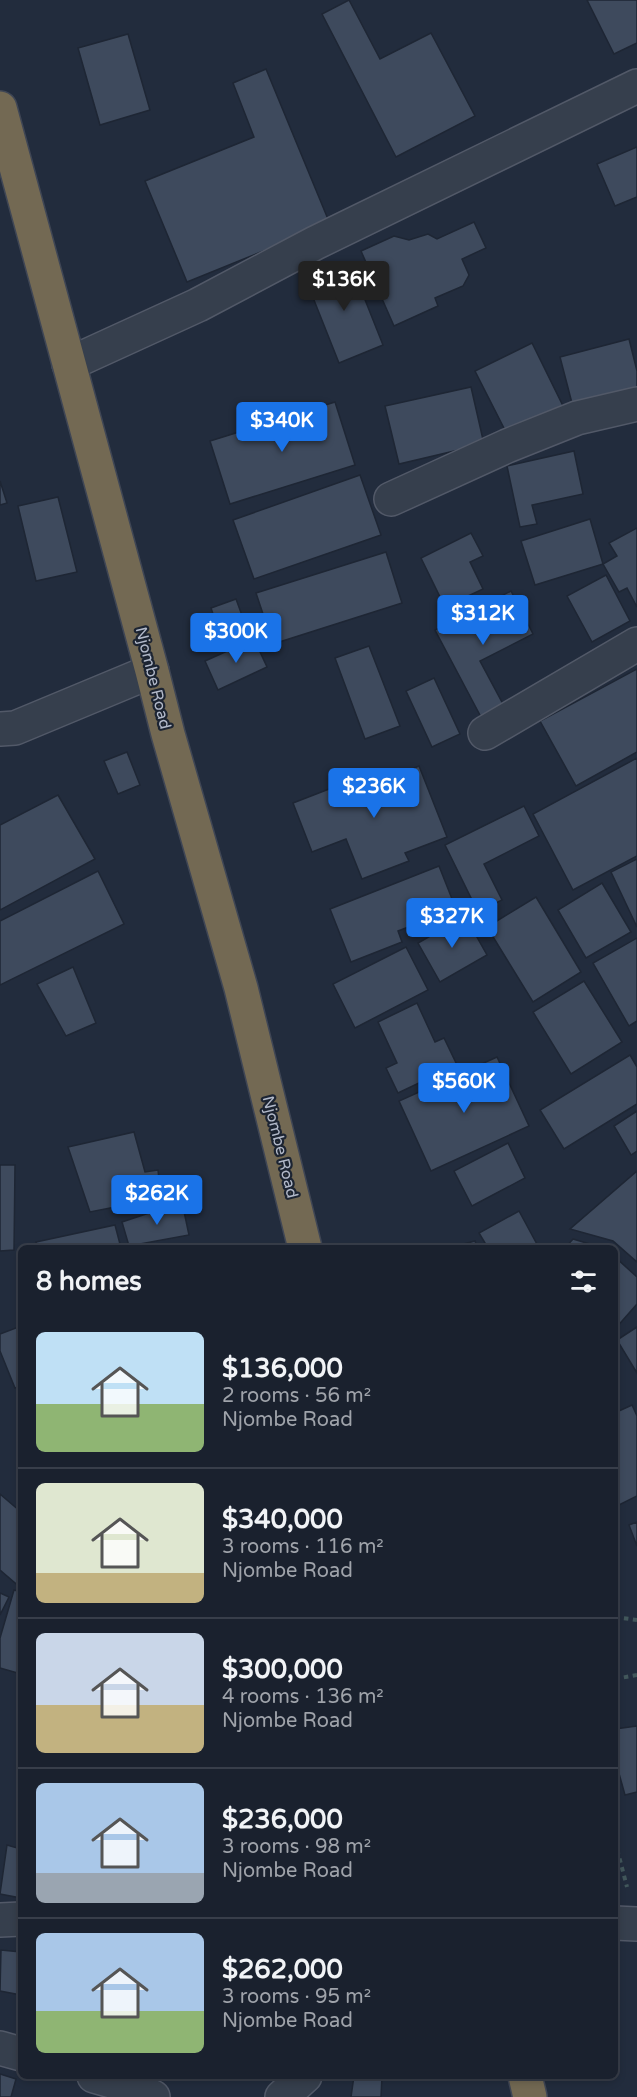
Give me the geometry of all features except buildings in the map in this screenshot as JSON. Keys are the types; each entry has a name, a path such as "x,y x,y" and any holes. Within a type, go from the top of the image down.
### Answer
{"highway":[{"name":"Njombe Road","path":"0,108 168,734 241,988 304,1245"},
{"path":"526,2079 530,2097"}],"street":[{"path":"69,364 198,305 315,243 637,86"},
{"path":"391,499 507,446 577,418 637,404"},
{"path":"485,733 637,644"},
{"path":"0,729 15,728 152,671"},
{"path":"0,1920 18,1919"},
{"path":"618,1923 637,1924"},
{"path":"0,2048 18,2053"},
{"path":"104,2079 129,2086 153,2097"},
{"path":"282,2097 302,2079"}],"path":[{"path":"618,1617 637,1620"},
{"path":"618,1678 637,1675"},
{"path":"618,1852 637,1924"}]}
